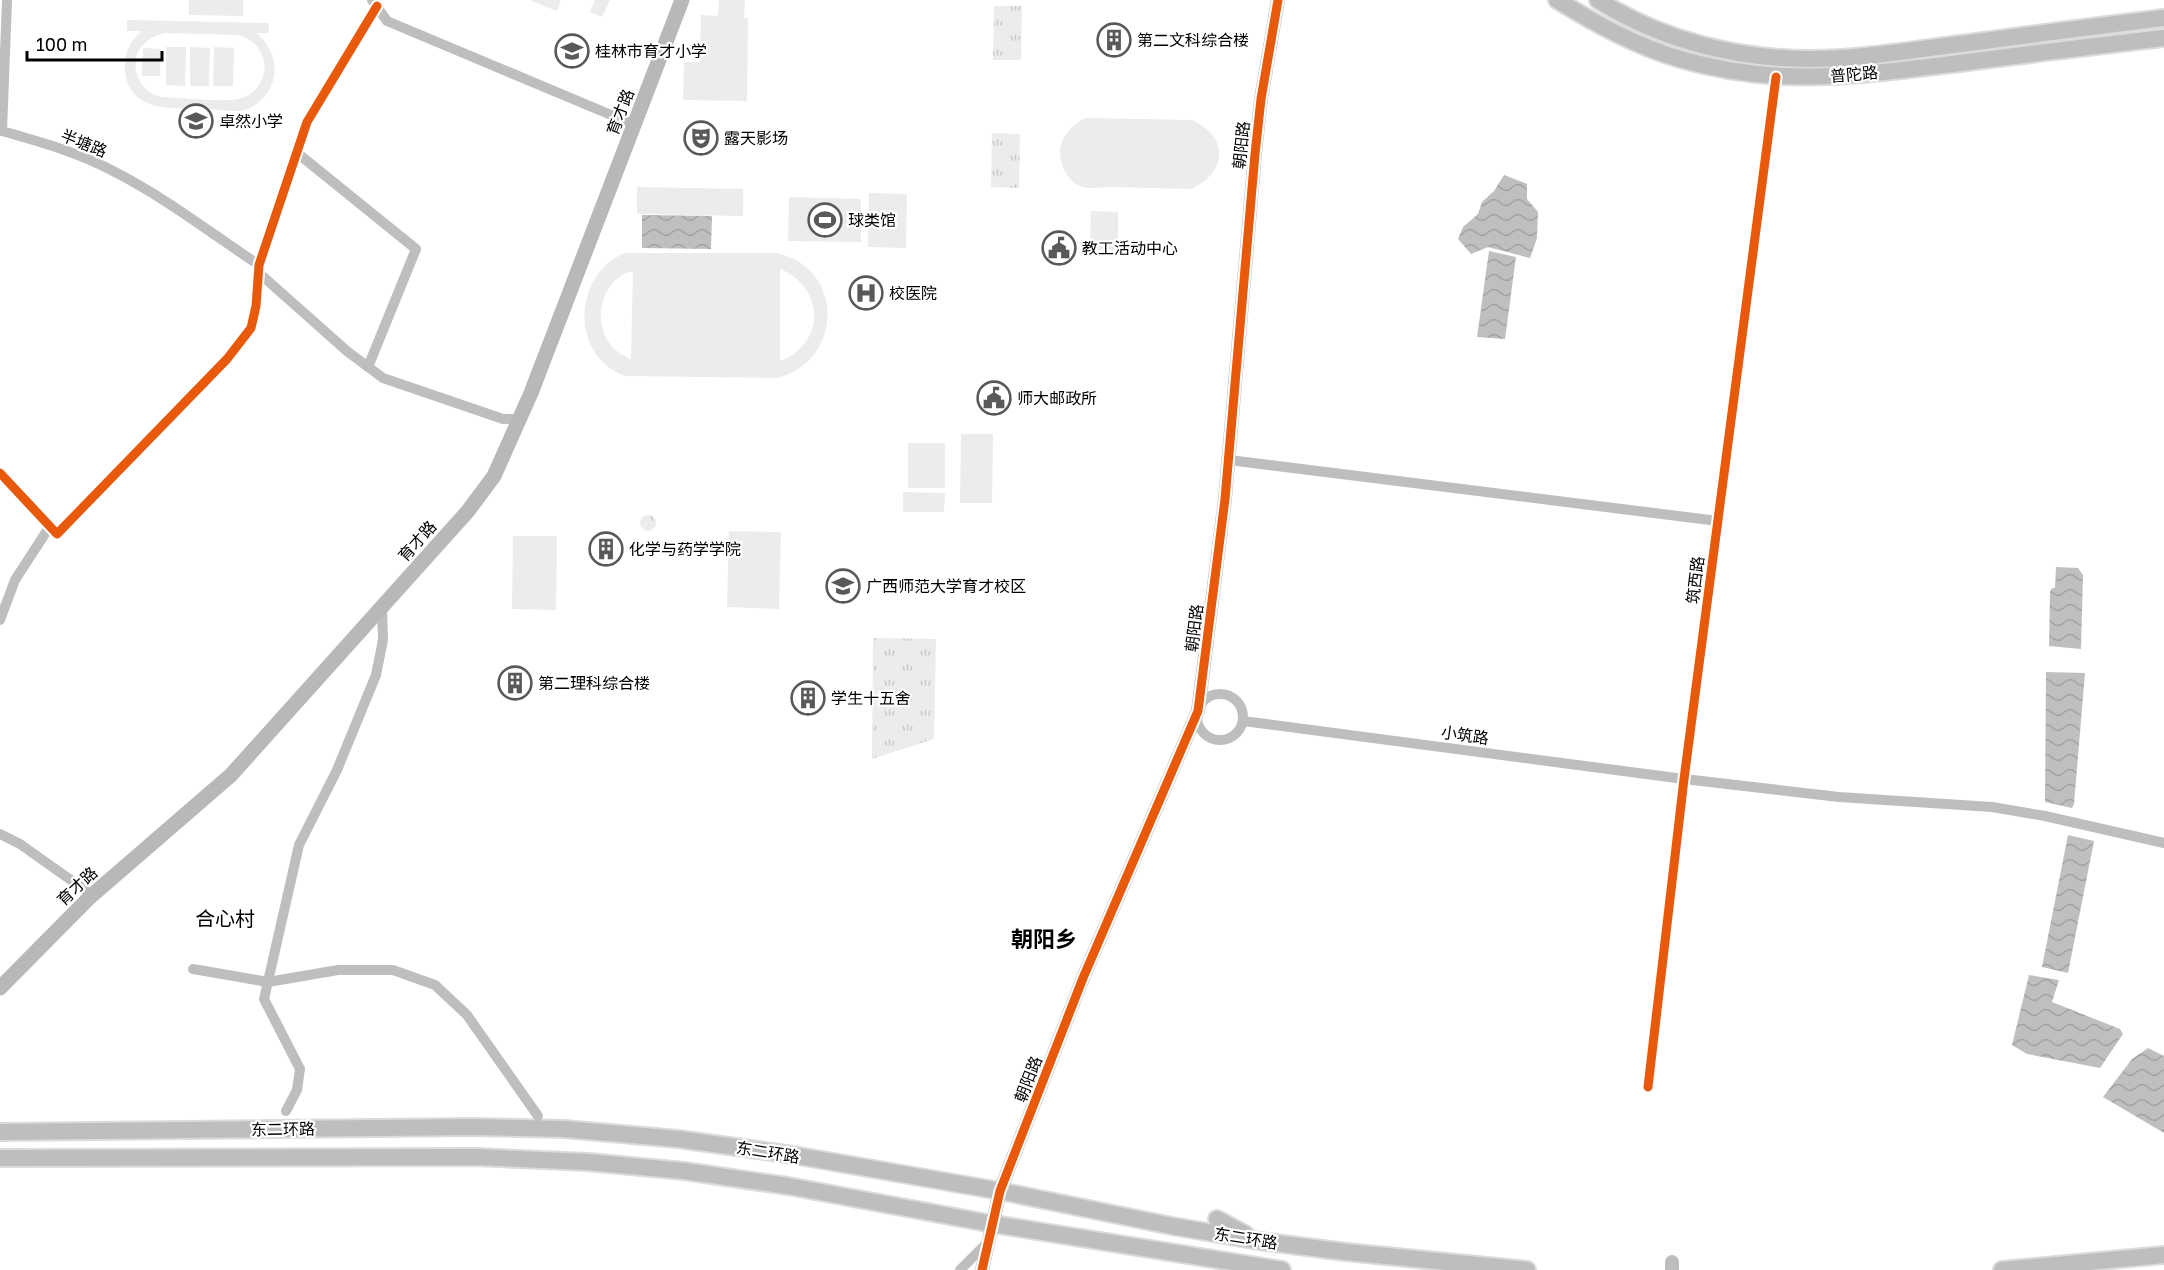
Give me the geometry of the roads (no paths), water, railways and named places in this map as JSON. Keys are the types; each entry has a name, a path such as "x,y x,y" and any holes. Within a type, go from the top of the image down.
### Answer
{"main road":[{"name":"育才路","path":"0,988 92,896 231,775 482,494 494,476 550,345 682,0"},
{"name":"普陀路","path":"1557,0 1635,43 1680,59 1718,68 1776,77 1858,75 2164,38"},
{"name":"普陀路","path":"1598,0 1643,25 1722,51 1768,57 1812,59 1904,51 2164,18"},
{"name":"东二环路","path":"0,1132 474,1127 564,1130 678,1138 793,1155 1000,1191 1259,1241 1527,1270"},
{"name":"东二环路","path":"0,1158 477,1157 588,1162 684,1171 788,1186 993,1224 1282,1270"},
{"path":"1217,1220 1259,1241"},
{"path":"1168,1253 1203,1270"},
{"path":"2002,1270 2164,1255"}],"street":[{"name":"半塘路","path":"7,0 1,131 83,157 116,172 259,269 383,378 503,418 520,419"},
{"name":"朝阳路","path":"982,1270 1000,1191 1083,978 1198,711 1229,460 1255,154 1263,88 1278,0"},
{"path":"0,620 15,580 54,530 227,359 250,328 256,306 259,269 307,122 374,3 387,21 634,125"},
{"name":"筑西路","path":"1648,1087 1684,779 1776,77"},
{"path":"296,152 416,249 368,367"},
{"path":"1229,460 1718,521"},
{"path":"0,473 54,530"},
{"path":"286,1111 297,1090 300,1069 264,999 267,982 299,845 338,770 376,675 383,640 381,608"},
{"path":"1221,694 1229,696 1240,706 1243,721 1236,734 1222,740 1215,740 1202,732 1197,718 1198,711 1207,698 1221,694"},
{"name":"小筑路","path":"1243,721 1839,797 1992,807 2045,816 2164,843"},
{"path":"0,834 20,844 92,896"},
{"path":"193,969 267,982 338,970 393,970 435,985 467,1015 538,1116"},
{"path":"960,1270 988,1242"}],"water":[{"path":"1504,175 1527,184 1527,199 1538,212 1537,238 1530,258 1488,247 1471,254 1458,239 1463,227 1478,214 1482,202 1494,191"},
{"path":"642,215 712,216 711,249 642,248"},
{"path":"1489,251 1516,257 1505,339 1477,337"},
{"path":"2056,567 2078,568 2083,575 2081,649 2049,646 2050,592 2052,588 2055,588"},
{"path":"2046,672 2085,673 2072,808 2045,802"},
{"path":"2068,835 2094,841 2068,973 2042,967"},
{"path":"2029,975 2059,980 2052,1002 2120,1029 2123,1034 2100,1068 2027,1054 2012,1045"},
{"path":"2148,1048 2164,1056 2164,1133 2103,1097 2132,1059"}],"place":[{"name":"第二文科综合楼","path":"1114,40"},
{"name":"桂林市育才小学","path":"572,51"},
{"name":"卓然小学","path":"196,121"},
{"name":"露天影场","path":"701,138"},
{"name":"球类馆","path":"825,220"},
{"name":"教工活动中心","path":"1059,248"},
{"name":"校医院","path":"866,293"},
{"name":"师大邮政所","path":"994,398"},
{"name":"化学与药学学院","path":"606,549"},
{"name":"广西师范大学育才校区","path":"843,586"},
{"name":"第二理科综合楼","path":"515,683"},
{"name":"学生十五舍","path":"808,698"}],"district":[{"name":"合心村","path":"225,918"},
{"name":"朝阳乡","path":"1044,938"}]}
